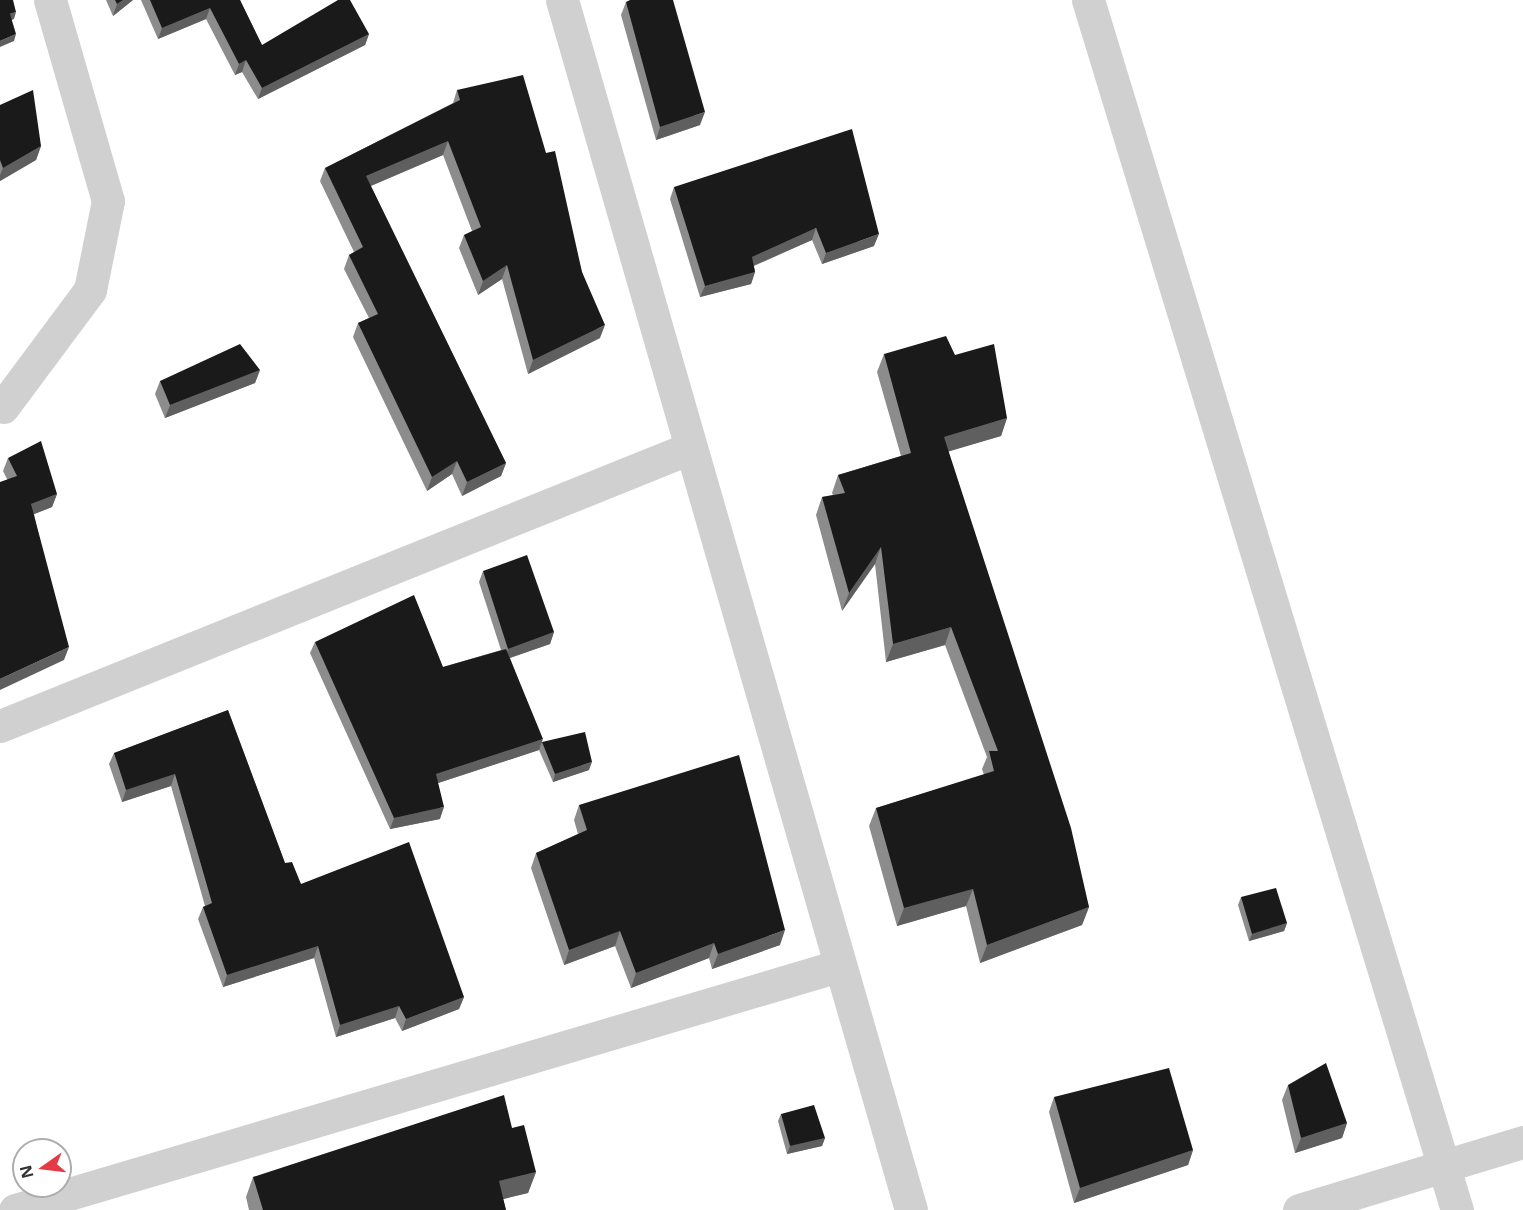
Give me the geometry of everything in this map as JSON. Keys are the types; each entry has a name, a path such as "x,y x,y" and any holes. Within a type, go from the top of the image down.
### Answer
{"street":[{"path":"3,407 90,290 108,201 50,0"},
{"path":"562,0 838,966 911,1210"},
{"path":"1088,0 1457,1210"},
{"path":"0,726 690,448"},
{"path":"15,1210 838,966"},
{"path":"1299,1210 1445,1169 1523,1142"}],"building":[{"path":"0,0 13,0 16,12 10,14 16,34 0,41"},
{"path":"150,0 240,0 262,45 338,0 350,0 369,34 262,88 246,60 239,64 210,8 162,28"},
{"path":"630,0 673,0 705,112 660,127 626,2"},
{"path":"523,75 546,153 555,151 582,272 605,325 533,360 507,265 483,281 464,235 481,227 448,141 366,176 506,463 467,482 457,461 432,477 358,323 378,314 349,255 363,247 325,168 460,100 457,90"},
{"path":"33,90 41,146 3,168 0,160 0,105"},
{"path":"852,129 879,234 826,253 816,228 752,257 755,272 705,286 674,187"},
{"path":"946,336 955,355 994,344 1007,418 944,437 1071,828 1089,907 987,945 973,889 904,908 876,808 994,771 989,751 998,751 951,627 893,644 881,547 849,593 822,497 845,493 838,475 911,453 884,354"},
{"path":"240,344 260,370 170,405 160,381"},
{"path":"41,441 57,494 31,504 69,647 0,679 0,482 17,476 8,458"},
{"path":"527,555 554,632 508,649 483,571"},
{"path":"414,595 443,667 506,649 543,739 436,774 444,807 394,818 315,642"},
{"path":"228,710 285,863 292,862 301,884 409,842 464,997 406,1019 399,1006 340,1025 318,946 227,975 203,907 212,903 175,774 126,790 114,753"},
{"path":"585,732 592,762 555,774 542,742"},
{"path":"739,755 785,930 718,954 714,943 636,973 620,931 569,950 536,853 587,830 579,805"},
{"path":"1276,888 1287,923 1252,934 1241,897"},
{"path":"1326,1063 1347,1123 1301,1138 1288,1085"},
{"path":"1169,1068 1193,1150 1080,1188 1054,1097"},
{"path":"504,1095 512,1128 524,1125 536,1172 499,1181 506,1210 263,1210 253,1177"},
{"path":"814,1105 825,1138 790,1146 781,1114"}]}
